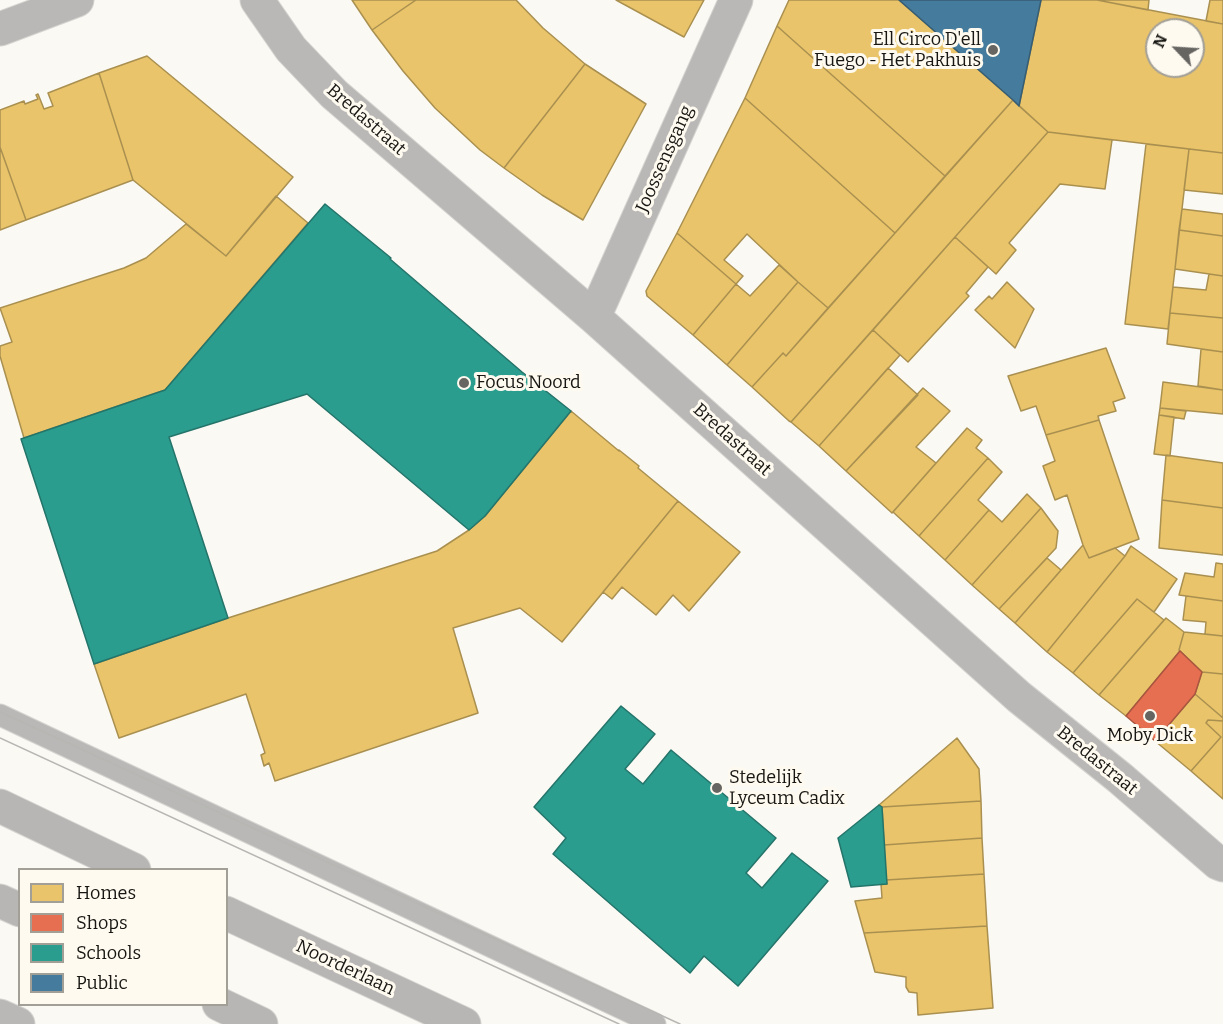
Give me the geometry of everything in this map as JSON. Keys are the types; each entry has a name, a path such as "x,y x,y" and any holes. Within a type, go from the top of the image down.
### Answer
{"main road":[{"path":"0,806 130,868"},
{"path":"0,901 18,909"},
{"name":"Noorderlaan","path":"228,914 464,1024"},
{"path":"221,1006 261,1024"}],"street":[{"path":"0,29 77,0"},
{"name":"Bredastraat","path":"257,0 291,49 334,94 594,317 1018,696 1223,865"},
{"name":"Joossensgang","path":"594,317 736,0"},
{"path":"0,1016 18,1024"}],"lane":[{"path":"0,715 655,1024"}],"building: Homes":[{"path":"352,0 416,0 372,30"},
{"path":"416,0 516,0 543,28 585,64 504,168 480,150 435,108 372,30"},
{"path":"616,0 704,0 684,37"},
{"path":"789,0 899,0 1013,100 945,176 777,26"},
{"path":"1041,0 1097,0 1192,18 1145,18 1145,78 1205,78 1205,21 1223,24 1223,153 1048,132 1019,106"},
{"path":"1097,0 1149,0 1148,10"},
{"path":"1210,0 1223,0 1223,24 1206,21"},
{"path":"777,26 945,176 895,233 745,98"},
{"path":"147,56 293,177 226,256 133,180 99,73"},
{"path":"585,64 646,104 583,220 504,168"},
{"path":"99,73 133,180 26,220 0,147 0,110 24,101 25,104 38,99 36,95 38,94 44,109 53,106 48,93"},
{"path":"745,98 895,233 828,308 747,234 724,260 743,276 736,284 677,233"},
{"path":"1013,100 1048,132 791,422 789,421 752,387 783,353 786,356"},
{"path":"1048,132 1112,140 1105,189 1060,184 1009,243 1016,250 996,274 955,237"},
{"path":"1146,144 1189,149 1168,329 1125,324"},
{"path":"0,147 26,220 0,230"},
{"path":"1189,149 1223,153 1223,194 1184,190"},
{"path":"276,196 308,223 165,390 24,438 0,356 0,346 12,342 0,308 124,268 146,258 186,224 226,256"},
{"path":"1182,209 1223,214 1223,236 1179,230"},
{"path":"1179,230 1223,236 1223,276 1175,269"},
{"path":"677,233 736,284 693,335 647,296 646,291"},
{"path":"955,237 988,267 966,293 969,296 908,362 873,330"},
{"path":"779,265 798,282 727,365 693,335 736,284 750,296"},
{"path":"1209,274 1223,276 1223,318 1170,313 1173,287 1206,290"},
{"path":"798,282 828,308 786,356 783,353 752,387 727,365"},
{"path":"1007,282 1034,309 1015,348 975,310 989,296 992,299"},
{"path":"1170,313 1223,318 1223,352 1167,344"},
{"path":"873,330 900,355 819,446 791,422"},
{"path":"1106,348 1125,398 1113,402 1116,411 1098,416 1099,420 1046,435 1036,406 1021,411 1008,376"},
{"path":"1201,349 1223,352 1223,390 1198,386"},
{"path":"888,368 918,395 846,471 819,446"},
{"path":"1163,382 1223,390 1223,414 1160,408"},
{"path":"923,388 950,411 916,447 936,463 892,513 846,471"},
{"path":"1160,408 1186,411 1184,419 1159,415"},
{"path":"571,411 678,501 562,642 520,608 453,628 478,713 275,781 269,763 264,766 261,755 265,753 246,694 119,738 94,664 437,551 469,530 485,516"},
{"path":"1159,415 1174,417 1170,456 1154,454"},
{"path":"1099,420 1139,539 1089,558 1067,495 1055,500 1043,466 1055,461 1046,435"},
{"path":"967,428 982,440 976,448 988,458 919,536 893,512"},
{"path":"1166,455 1223,463 1223,508 1162,500"},
{"path":"988,458 1002,472 978,500 989,510 945,560 919,536"},
{"path":"1027,494 1041,508 972,585 945,560 989,510 1002,522"},
{"path":"1162,500 1223,508 1223,555 1159,548"},
{"path":"678,501 740,552 689,611 673,595 656,615 622,587 612,599 603,592"},
{"path":"1041,508 1058,531 1056,548 999,609 972,585"},
{"path":"1083,545 1089,558 1115,548 1125,556 1047,652 1015,623"},
{"path":"1131,546 1177,579 1154,612 1137,599 1073,673 1047,652"},
{"path":"1047,558 1061,570 1015,623 999,609"},
{"path":"1216,563 1223,564 1223,601 1179,595 1185,573 1214,577"},
{"path":"1186,596 1223,601 1223,636 1205,634 1206,622 1183,620"},
{"path":"1137,599 1164,620 1099,695 1073,673"},
{"path":"1166,618 1184,632 1180,651 1126,716 1099,695"},
{"path":"1184,632 1223,636 1223,674 1202,672 1179,650"},
{"path":"1202,672 1223,674 1223,718 1195,694"},
{"path":"1195,694 1223,718 1223,721 1208,720 1206,723 1221,737 1191,771 1155,741"},
{"path":"1208,720 1223,721 1223,799 1191,771 1221,737 1206,723"},
{"path":"957,738 979,769 981,801 882,807 879,805"},
{"path":"981,801 982,838 884,845 882,807"},
{"path":"982,838 984,874 886,880 884,845"},
{"path":"984,874 987,926 864,933 855,901 882,898 881,884 887,884 886,880"},
{"path":"987,926 993,1008 918,1015 917,993 909,992 906,987 906,977 875,972 864,933"}],"building: Shops":[{"path":"1180,651 1202,672 1195,694 1155,741 1126,716"}],"building: Schools":[{"path":"325,204 571,411 485,516 469,530 307,394 169,437 228,618 94,664 21,439 165,390"},
{"path":"621,706 655,734 625,769 643,784 671,750 776,838 746,873 762,888 792,853 828,881 738,986 704,956 690,973 553,854 566,838 534,807"},
{"path":"879,805 882,807 887,884 851,887 838,838"}],"building: Public":[{"name":"Ell Circo D'ell Fuego - Het Pakhuis","path":"899,0 1041,0 1019,106 1013,100"}],"tram line":[{"path":"0,712 680,1024"},
{"path":"0,738 619,1024"}],"place":[{"name":"Ell Circo D'ell Fuego - Het Pakhuis","path":"993,50"},
{"name":"Focus Noord","path":"464,383"},
{"name":"Moby Dick","path":"1150,716"},
{"name":"Stedelijk Lyceum Cadix","path":"717,788"}]}
